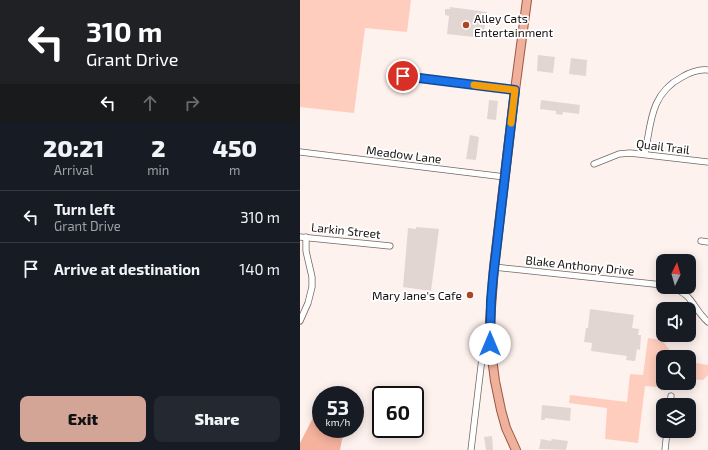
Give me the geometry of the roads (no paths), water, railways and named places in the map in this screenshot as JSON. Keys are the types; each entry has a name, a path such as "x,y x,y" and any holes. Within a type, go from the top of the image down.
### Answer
{"main road":[{"path":"516,450 506,428 495,381 489,335 494,267 504,177 527,0"}],"street":[{"path":"645,154 650,124 661,93 675,80 686,74 700,70 708,70"},
{"path":"403,76 515,90"},
{"name":"Meadow Lane","path":"300,152 504,177"},
{"name":"Quail Trail","path":"594,164 619,154 630,153 708,162"},
{"path":"300,321 308,303 312,287 312,277 303,237"},
{"name":"Larkin Street","path":"303,237 390,246"},
{"path":"701,241 708,242"},
{"name":"Blake Anthony Drive","path":"494,267 656,284"},
{"path":"685,294 708,322"},
{"path":"470,450 482,358 484,355 491,354"},
{"path":"665,450 666,438"}],"place":[{"name":"Alley Cats Entertainment","path":"466,25"},
{"name":"Mary Jane's Cafe","path":"470,295"}]}
